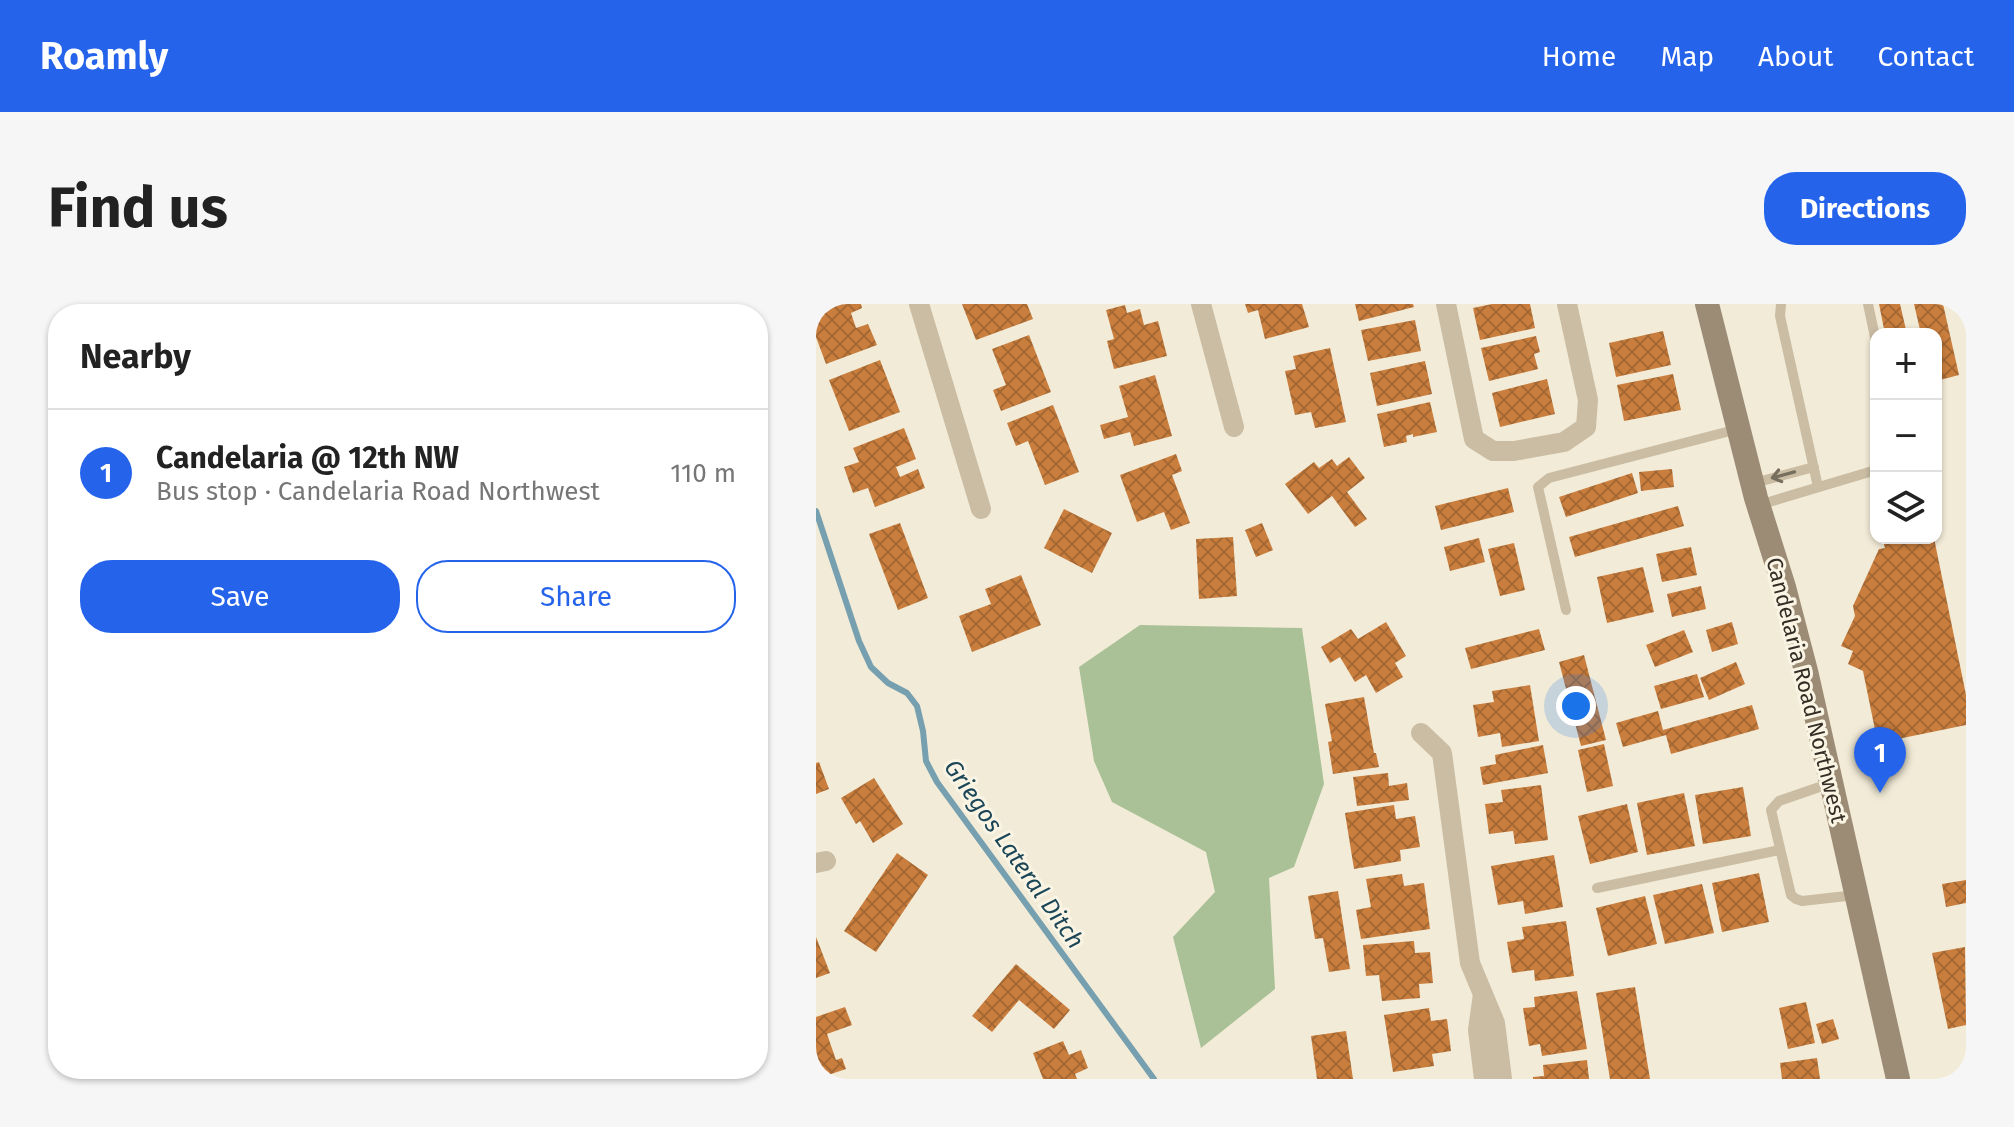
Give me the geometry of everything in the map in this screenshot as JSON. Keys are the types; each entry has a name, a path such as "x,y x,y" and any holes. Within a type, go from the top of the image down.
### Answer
{"main road":[{"name":"Candelaria Road Northwest","path":"1707,304 1738,429 1806,671 1898,1079"}],"street":[{"path":"919,304 981,509"},
{"path":"1201,304 1234,427"},
{"path":"1446,304 1474,439 1493,451 1514,451 1564,442 1586,427 1588,400 1567,304"},
{"path":"1421,733 1442,753 1470,963 1495,1023 1502,1079"},
{"path":"1483,994 1478,1030 1484,1079"}],"lane":[{"path":"1781,304 1780,316 1818,487"},
{"path":"1868,304 1873,328"},
{"path":"1566,610 1538,487 1549,478 1738,429"},
{"path":"1756,494 1814,467"},
{"path":"1756,494 1818,487 1870,472"},
{"path":"1831,783 1779,801 1771,810 1791,895 1802,901 1856,895"},
{"path":"1597,888 1780,850"}],"green space":[{"path":"1140,625 1302,628 1324,784 1294,867 1269,878 1275,989 1201,1048 1173,937 1215,892 1206,852 1112,802 1094,761 1079,667"}],"building":[{"path":"816,304 861,304 862,308 851,313 856,328 868,324 877,345 826,364 816,337"},
{"path":"962,304 1027,304 1033,319 976,340"},
{"path":"1245,304 1302,304 1309,327 1265,339 1258,310 1248,313"},
{"path":"1355,304 1413,304 1414,307 1359,321"},
{"path":"1492,304 1530,304 1535,328 1480,340 1473,308"},
{"path":"1879,304 1900,304 1906,328 1884,328"},
{"path":"1914,304 1943,304 1959,375 1942,379 1942,328 1920,328"},
{"path":"1125,305 1127,313 1140,309 1144,325 1158,321 1167,356 1114,369 1107,341 1114,339 1106,310"},
{"path":"1415,320 1421,351 1368,361 1361,330"},
{"path":"1663,331 1671,365 1616,377 1609,343"},
{"path":"1029,335 1051,392 1001,411 993,390 1006,385 992,349"},
{"path":"1536,336 1540,352 1534,354 1538,369 1489,381 1481,348"},
{"path":"1330,348 1346,422 1315,428 1311,412 1295,415 1285,371 1296,369 1293,356"},
{"path":"880,360 900,412 849,431 829,380"},
{"path":"1425,361 1432,394 1377,406 1370,373"},
{"path":"1673,374 1681,410 1624,421 1617,385"},
{"path":"1155,375 1172,436 1134,446 1130,432 1104,439 1100,425 1128,417 1119,386"},
{"path":"1547,379 1555,414 1500,427 1492,393"},
{"path":"1430,402 1437,432 1413,437 1413,434 1406,436 1407,442 1384,447 1377,414"},
{"path":"1053,405 1079,472 1045,485 1028,441 1016,446 1007,423"},
{"path":"904,428 916,459 896,467 900,477 918,469 925,488 875,507 868,488 853,493 844,467 859,462 853,448"},
{"path":"1176,454 1182,471 1172,475 1190,523 1171,530 1164,512 1137,522 1120,475"},
{"path":"1349,457 1365,478 1347,492 1367,519 1355,527 1332,496 1308,514 1285,484 1314,462 1319,468 1332,459 1337,466"},
{"path":"1672,469 1674,487 1641,491 1639,472"},
{"path":"1632,473 1638,493 1566,517 1559,497"},
{"path":"1508,488 1514,512 1441,530 1435,506"},
{"path":"1678,506 1684,526 1575,557 1569,537"},
{"path":"1064,509 1112,533 1092,573 1044,548"},
{"path":"900,523 928,598 898,610 869,534"},
{"path":"1262,523 1273,550 1256,557 1245,530"},
{"path":"1233,537 1237,596 1199,599 1196,539"},
{"path":"1479,538 1485,562 1450,571 1444,547"},
{"path":"1514,543 1525,590 1500,596 1488,549"},
{"path":"1884,544 1935,544 1966,695 1966,725 1888,741 1892,762 1882,764 1863,671 1848,664 1853,651 1841,646 1855,616 1853,606 1879,549 1885,548"},
{"path":"1691,547 1697,575 1662,582 1656,554"},
{"path":"1643,567 1654,612 1607,623 1597,577"},
{"path":"1021,575 1041,625 972,652 959,616 991,604 985,589"},
{"path":"1701,586 1706,609 1672,617 1667,594"},
{"path":"1386,622 1406,656 1395,663 1403,677 1376,693 1366,675 1355,682 1340,657 1330,663 1321,647 1351,629 1358,639"},
{"path":"1732,622 1738,644 1712,652 1706,630"},
{"path":"1539,629 1545,650 1471,669 1465,648"},
{"path":"1684,630 1693,652 1655,667 1646,645"},
{"path":"1584,655 1606,740 1581,746 1559,662"},
{"path":"1736,662 1745,684 1709,700 1700,678"},
{"path":"1697,674 1704,697 1661,709 1654,686"},
{"path":"1530,685 1539,741 1502,747 1500,733 1478,737 1473,705 1494,702 1492,691"},
{"path":"1364,697 1379,767 1333,774 1328,742 1332,741 1325,704"},
{"path":"1752,705 1759,729 1671,754 1666,735 1623,747 1616,723 1658,711 1663,730"},
{"path":"1604,744 1613,786 1587,792 1578,750"},
{"path":"1543,745 1548,773 1483,785 1480,767 1496,764 1495,755"},
{"path":"819,762 829,789 816,794 816,763"},
{"path":"1388,773 1389,786 1407,783 1409,800 1357,806 1353,777"},
{"path":"874,778 903,824 873,843 860,821 856,824 841,798"},
{"path":"1541,785 1548,840 1515,844 1513,831 1489,834 1485,804 1503,802 1501,790"},
{"path":"1743,787 1751,836 1703,844 1695,795"},
{"path":"1684,793 1695,846 1647,855 1637,803"},
{"path":"1627,804 1638,852 1590,864 1578,816"},
{"path":"1394,805 1396,819 1415,816 1420,847 1400,850 1401,861 1354,869 1345,813"},
{"path":"897,853 928,875 876,952 844,931"},
{"path":"1554,855 1563,907 1525,914 1523,901 1498,905 1491,866"},
{"path":"1759,873 1769,922 1722,932 1712,883"},
{"path":"1402,874 1404,886 1424,883 1430,929 1361,939 1356,910 1371,907 1366,879"},
{"path":"1966,880 1966,903 1946,907 1942,884"},
{"path":"1702,884 1714,933 1665,944 1653,895"},
{"path":"1338,891 1350,969 1329,972 1323,938 1315,939 1308,896"},
{"path":"1645,896 1657,944 1608,956 1596,908"},
{"path":"1566,921 1574,976 1535,981 1534,970 1512,973 1507,942 1524,939 1522,927"},
{"path":"816,937 830,973 816,978"},
{"path":"1414,941 1415,953 1430,952 1433,983 1419,984 1420,998 1382,1001 1379,975 1366,976 1363,945"},
{"path":"1965,947 1966,1025 1948,1029 1932,953"},
{"path":"1016,964 1070,1010 1054,1029 1019,1000 992,1032 972,1016"},
{"path":"1635,987 1650,1079 1610,1079 1596,993"},
{"path":"1577,991 1587,1049 1542,1056 1540,1044 1529,1046 1523,1008 1535,1007 1534,997"},
{"path":"1806,1002 1815,1043 1788,1049 1779,1008"},
{"path":"845,1007 852,1025 827,1034 836,1060 842,1058 846,1069 816,1079 816,1017"},
{"path":"1429,1008 1431,1021 1447,1019 1451,1051 1432,1054 1434,1066 1393,1072 1384,1015"},
{"path":"1833,1019 1839,1039 1822,1044 1816,1024"},
{"path":"1346,1031 1353,1079 1317,1079 1311,1036"},
{"path":"1063,1041 1069,1055 1081,1050 1088,1068 1075,1074 1077,1079 1043,1079 1033,1053"},
{"path":"1817,1058 1820,1079 1782,1079 1780,1063"},
{"path":"1587,1060 1589,1079 1533,1079 1544,1076 1543,1065"}],"waterway":[{"name":"Griegos Lateral Ditch","path":"816,511 859,641 871,667 888,683 907,693 917,706 926,761 937,782 1154,1079"}],"place":[{"name":"Candelaria @ 12th NW","path":"1880,793"}]}
